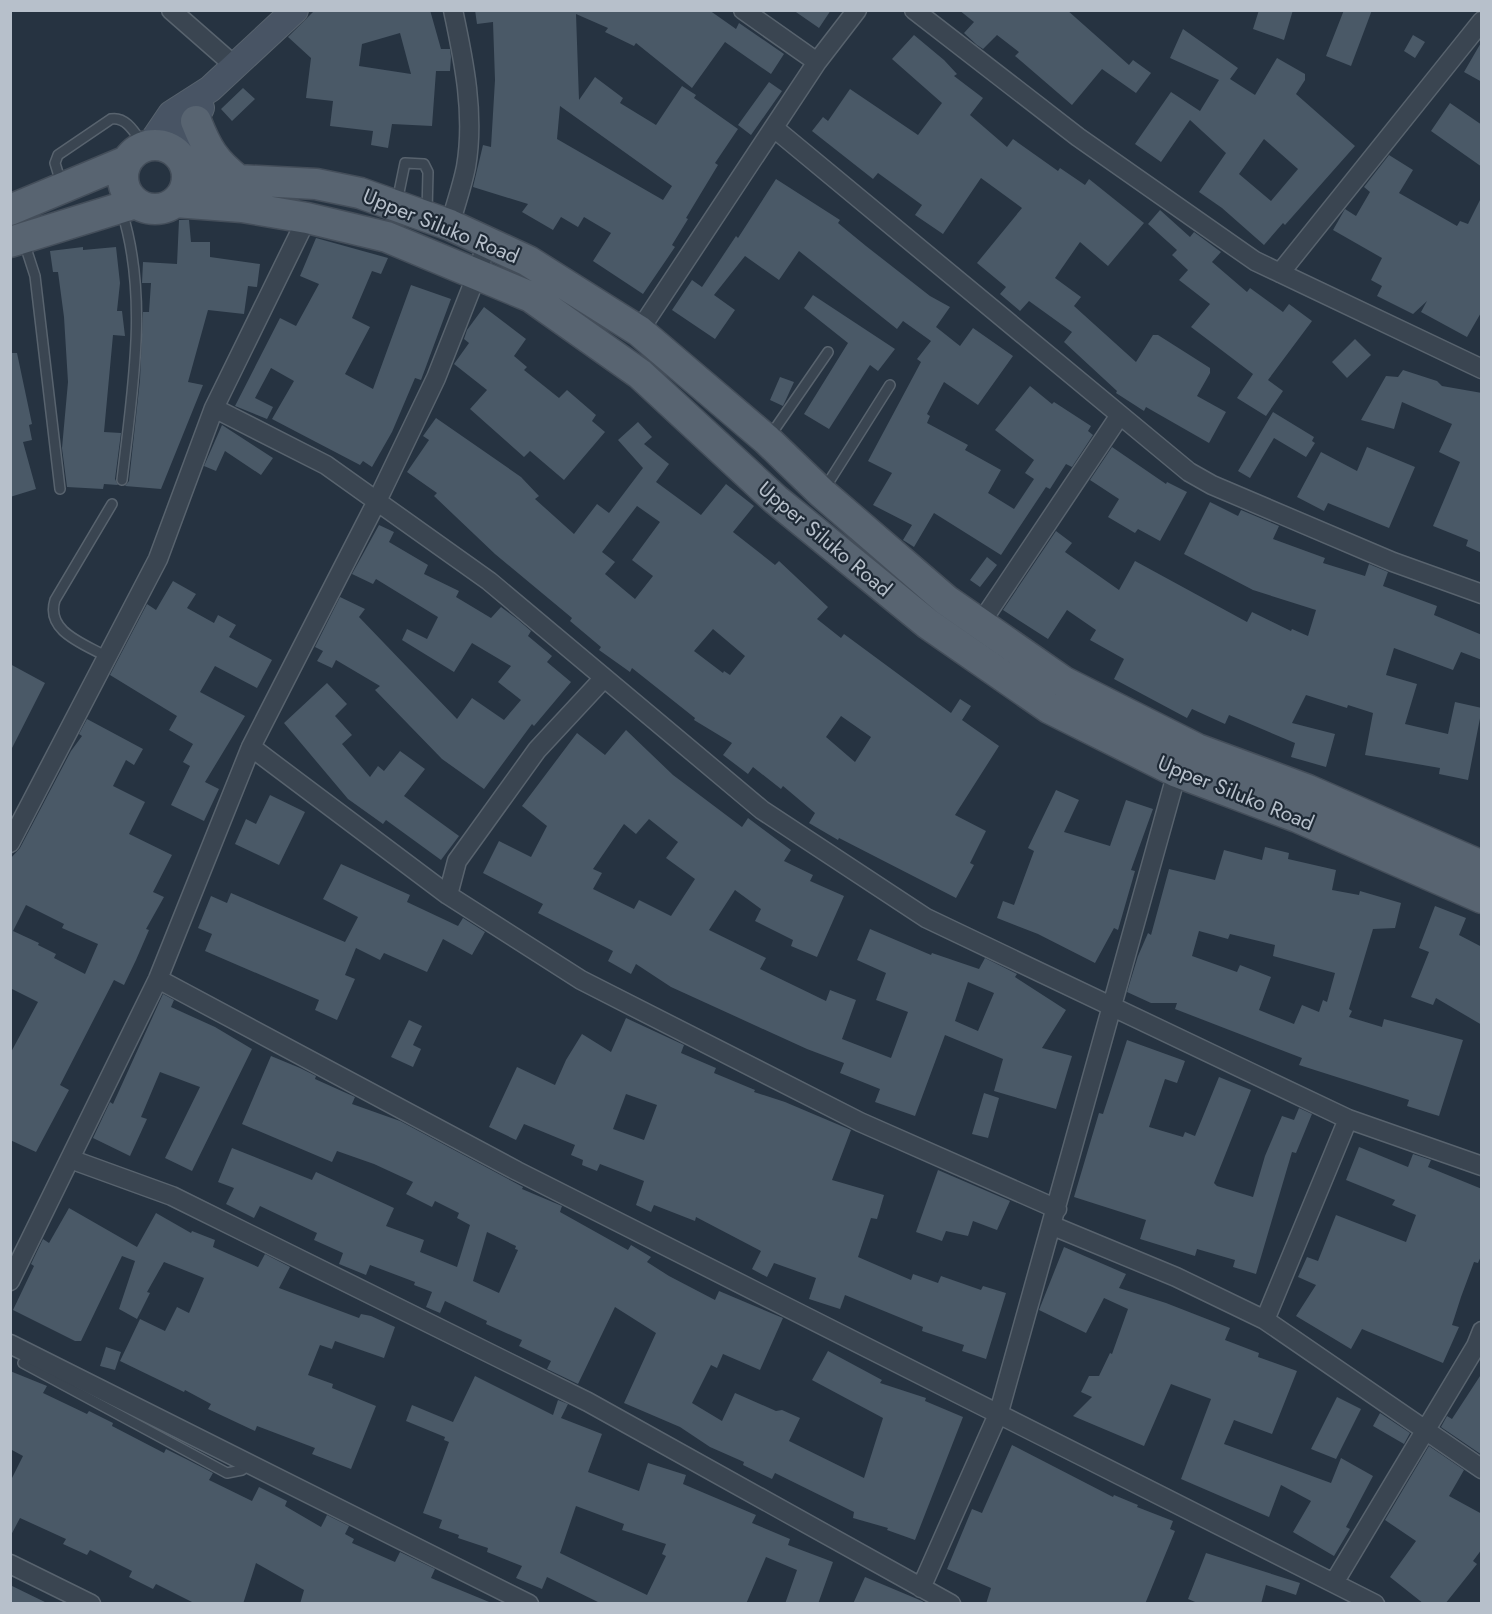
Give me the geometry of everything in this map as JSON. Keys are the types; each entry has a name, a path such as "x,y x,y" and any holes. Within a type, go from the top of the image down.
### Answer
{"main road":[{"path":"196,121 207,149 218,164 238,180"},
{"path":"10,210 62,189 140,151 165,146 183,163 185,189 175,202 162,208 148,209 128,206 17,240"},
{"path":"128,206 123,184 140,151"},
{"name":"Upper Siluko Road","path":"183,163 238,180 316,183 360,193 438,221 528,261 639,331 767,440 822,493 946,600 1064,682 1197,749 1308,790 1482,866"},
{"name":"Upper Siluko Road","path":"175,202 243,207 307,218 387,237 531,297 640,374 774,499 928,624 1049,708 1177,772 1297,817 1482,898"}],"street":[{"path":"171,10 236,67"},
{"path":"140,151 171,114 210,89 295,10"},
{"path":"438,221 466,166 468,116 466,67 453,10"},
{"path":"743,10 817,62"},
{"path":"639,331 817,62 857,10"},
{"path":"914,10 1078,137 1255,261 1482,369"},
{"path":"1467,10 1482,16"},
{"path":"1280,273 1482,21"},
{"path":"183,163 196,121 210,89"},
{"path":"774,128 1189,472 1212,485 1393,562 1482,594"},
{"path":"10,843 158,559 214,408 307,218"},
{"path":"10,1281 158,979 251,747 377,501 436,378 477,274 486,242"},
{"path":"214,408 326,465 489,581 603,679 762,810 926,918 1348,1119 1482,1166"},
{"path":"980,624 1120,415"},
{"path":"448,895 457,861 464,851 537,750 603,679"},
{"path":"251,747 448,895 591,985 860,1122 1265,1320 1482,1469"},
{"path":"921,1588 999,1412 1055,1218 1177,772"},
{"path":"158,979 517,1171 1335,1581 1375,1604"},
{"path":"1265,1320 1348,1119"},
{"path":"70,1159 172,1196 588,1402 951,1604"},
{"path":"1335,1581 1476,1346 1482,1331"},
{"path":"10,1344 113,1403 250,1464 529,1604"},
{"path":"10,1564 91,1604"}],"lane":[{"path":"62,189 55,163 58,155 111,119 124,120 140,151"},
{"path":"396,206 405,163 424,164 428,172 438,221"},
{"path":"122,480 137,312 128,206"},
{"path":"17,240 34,276 60,489"},
{"path":"767,440 828,352"},
{"path":"822,493 890,385"},
{"path":"107,657 64,632 57,625 52,610 112,504"},
{"path":"23,1363 113,1403"}],"building":[{"path":"315,10 430,10 441,49 450,49 451,57 450,71 436,71 432,126 392,124 388,148 371,145 373,131 330,126 333,101 306,98 311,58 288,37","holes":["400,33 411,74 359,66 362,44"]},
{"path":"475,10 709,10 736,29 739,23 784,54 771,74 725,42 692,88 636,43 634,46 605,32 608,28 576,14 579,100 595,77 623,98 620,103 656,125 682,86 696,95 694,98 738,129 715,163 718,165 672,245 675,247 643,294 593,261 611,233 584,217 578,227 561,217 553,230 522,212 528,204 473,187 483,145 491,147 495,80 493,22 477,24","holes":["560,106 672,186 663,200 557,139"]},
{"path":"793,10 831,10 819,28"},
{"path":"959,10 1067,10 1129,65 1133,60 1151,73 1136,93 1102,69 1072,105 1015,56 1019,52 997,35 983,49 977,45 964,33 974,22"},
{"path":"1259,10 1293,10 1284,40 1253,29"},
{"path":"1344,10 1372,10 1351,66 1326,56"},
{"path":"1183,29 1238,68 1230,79 1255,95 1277,58 1305,74 1305,80 1296,94 1355,146 1285,225 1283,223 1264,245 1222,208 1199,192 1226,153 1190,120 1161,162 1135,144 1171,92 1200,111 1219,80 1170,58","holes":["1264,139 1298,169 1271,201 1239,174"]},
{"path":"914,35 944,60 957,74 954,76 983,98 970,115 1007,147 1013,139 1058,171 1060,168 1085,185 1089,179 1144,223 1108,266 1080,242 1055,278 1081,297 1074,306 1136,362 1153,335 1158,335 1210,368 1210,373 1197,396 1226,412 1209,443 1146,407 1144,411 1116,393 1117,391 1064,342 1072,332 1029,301 1020,311 1000,294 1006,287 977,263 1022,208 981,178 943,234 915,215 922,205 878,173 873,179 812,131 823,117 828,121 850,89 918,135 942,103 892,59"},
{"path":"1413,35 1425,42 1415,58 1404,51"},
{"path":"1482,41 1482,82 1464,72"},
{"path":"769,82 782,91 751,135 738,125"},
{"path":"243,88 255,99 232,121 221,109"},
{"path":"1450,103 1482,125 1482,167 1431,131"},
{"path":"1389,155 1413,170 1399,193 1457,226 1460,221 1468,224 1482,196 1482,311 1467,337 1421,312 1427,301 1413,314 1377,296 1382,286 1371,280 1382,258 1333,230 1345,209 1356,216 1370,192 1364,187"},
{"path":"776,179 840,220 838,223 866,246 930,296 950,307 936,327 960,346 973,328 1013,356 978,405 944,382 927,414 930,416 927,423 968,445 965,450 1001,470 988,493 1014,509 1034,479 1025,473 1034,460 995,430 1030,386 1052,404 1054,402 1091,426 1088,431 1093,435 1072,467 1066,464 1050,489 1046,487 1001,555 934,513 914,547 903,540 912,525 873,505 892,473 868,461 921,362 917,359 931,341 903,321 897,329 799,251 779,280 745,256 714,295 735,310 715,339 672,310 692,280 702,287 736,236 738,238"},
{"path":"1160,210 1190,237 1194,232 1221,252 1212,262 1247,292 1250,288 1283,312 1289,304 1312,321 1268,380 1283,391 1266,416 1237,398 1253,374 1191,327 1210,304 1179,280 1188,270 1172,255 1177,250 1148,224"},
{"path":"179,220 189,220 191,242 210,242 210,257 260,264 257,287 248,286 244,314 208,310 188,382 203,385 161,489 125,486 129,481 140,380 143,312 149,312 151,283 142,283 143,262 177,264"},
{"path":"316,238 388,258 381,274 372,271 352,318 370,327 345,374 373,389 411,285 451,299 421,380 415,378 392,432 372,467 363,461 360,465 272,419 294,381 271,368 255,398 273,407 267,419 235,406 280,318 296,326 319,284 300,276"},
{"path":"83,247 83,250 116,247 120,283 117,311 122,311 125,336 113,335 104,432 121,433 115,479 118,485 104,484 103,489 67,487 62,448 68,382 64,317 58,272 53,272 50,251"},
{"path":"813,295 895,349 878,371 870,365 829,429 804,414 848,343 804,308"},
{"path":"484,307 526,339 514,356 527,367 524,370 559,398 567,390 596,415 592,421 605,432 564,480 530,451 524,457 470,409 487,390 454,364 469,343 464,339 467,330"},
{"path":"1355,339 1371,355 1347,378 1332,362"},
{"path":"10,353 17,353 32,424 29,425 32,440 23,442 36,489 10,497"},
{"path":"1403,370 1437,381 1442,386 1482,393 1482,553 1466,546 1468,540 1433,526 1460,462 1439,452 1452,424 1402,402 1394,429 1361,420 1386,376 1398,377"},
{"path":"780,377 794,382 783,406 770,400"},
{"path":"1273,412 1314,437 1312,441 1315,443 1306,457 1274,438 1250,478 1238,471"},
{"path":"436,418 521,477 539,496 535,499 574,534 597,504 609,513 643,468 618,440 638,422 652,437 644,444 669,464 656,482 701,515 726,484 754,506 733,532 775,565 779,561 828,607 817,619 841,638 844,634 951,713 960,699 971,706 962,720 999,746 955,815 986,831 970,863 974,865 956,898 839,838 838,840 809,823 815,813 783,786 781,789 753,767 748,774 723,755 732,743 694,720 695,718 632,668 630,672 599,650 601,647 570,621 572,618 495,554 434,496 437,493 407,472 429,440 423,436","holes":["637,506 660,522 632,560 653,576 635,599 605,574 615,562 602,552","713,629 745,656 730,675 724,671 723,673 694,651","841,716 871,737 855,762 826,737"]},
{"path":"222,425 273,458 261,475 225,451 216,471 204,466"},
{"path":"1112,447 1166,484 1167,482 1187,492 1160,541 1138,529 1135,533 1108,517 1119,499 1090,480"},
{"path":"1367,447 1415,467 1389,528 1328,503 1324,511 1297,497 1321,452 1357,471"},
{"path":"1210,502 1238,516 1241,510 1279,526 1273,539 1325,558 1323,563 1365,576 1369,564 1388,572 1383,586 1437,606 1434,615 1482,635 1482,660 1461,652 1453,670 1394,648 1386,675 1417,684 1405,724 1448,734 1455,702 1482,708 1468,780 1439,774 1440,768 1365,755 1373,713 1348,705 1347,708 1306,695 1292,723 1335,734 1326,767 1291,757 1295,743 1229,715 1225,724 1192,709 1187,718 1114,679 1124,659 1090,640 1096,630 1067,610 1048,639 1003,610 1056,531 1072,543 1065,552 1119,590 1135,561 1247,622 1252,612 1291,631 1292,629 1308,636 1316,610 1253,590 1184,554"},
{"path":"379,525 394,532 389,542 428,565 424,574 459,591 456,597 491,618 501,607 517,619 531,631 528,636 552,656 547,662 571,682 534,726 532,724 484,789 442,759 375,690 380,686 336,660 332,668 317,661 323,651 315,647 340,597 365,609 359,617 457,719 472,698 504,720 521,700 498,682 511,666 472,643 454,672 402,640 407,629 427,639 438,617 376,579 373,584 352,574"},
{"path":"987,557 997,565 980,587 970,580"},
{"path":"173,581 196,594 187,608 214,623 218,615 236,625 229,637 272,660 257,688 215,666 200,692 245,716 205,782 219,789 204,821 171,805 190,766 183,762 193,744 169,730 177,716 110,675 147,604 156,610"},
{"path":"10,664 45,683 10,752"},
{"path":"327,683 347,704 335,716 352,735 342,744 370,777 378,766 384,771 400,751 425,769 404,796 459,836 441,860 386,820 383,824 348,799 284,723"},
{"path":"87,719 143,749 134,765 126,760 113,786 145,802 129,834 172,855 153,892 164,897 146,929 149,930 136,960 124,985 114,980 60,1085 69,1090 36,1152 10,1140 10,1054 38,1002 10,988 10,859 20,848 71,751 82,736 79,734","holes":["26,905 64,924 62,928 98,944 85,974 54,958 56,954 38,945 39,943 13,931"]},
{"path":"626,730 673,775 742,827 748,818 791,850 784,861 813,875 810,881 844,896 817,957 791,946 793,940 755,921 761,909 735,890 709,930 766,958 760,969 826,1001 830,990 856,1000 842,1039 891,1058 908,1012 876,1000 886,973 857,960 870,929 931,955 932,953 979,969 985,958 1017,974 1015,977 1066,1010 1042,1048 1072,1056 1056,1109 994,1091 1003,1059 945,1035 915,1116 875,1102 880,1089 840,1073 844,1063 807,1049 671,987 636,964 631,974 608,961 613,951 538,913 543,904 483,873 499,841 531,857 547,826 522,806 577,733 605,755","holes":["649,819 678,842 666,858 695,879 671,916 639,900 634,909 593,889 602,873 593,869 624,824 636,834","968,982 994,993 978,1031 955,1021"]},
{"path":"1056,790 1079,800 1064,832 1110,846 1126,800 1153,809 1131,870 1135,871 1118,930 1114,928 1095,963 1038,934 997,918 1003,901 1014,905 1034,851 1028,848"},
{"path":"270,795 305,812 279,865 235,844 246,819 256,824"},
{"path":"1265,847 1289,853 1288,859 1336,870 1332,890 1359,895 1360,891 1401,903 1395,928 1373,929 1349,1009 1352,1011 1349,1017 1382,1027 1384,1019 1463,1040 1439,1116 1407,1106 1409,1100 1299,1065 1302,1058 1175,1009 1177,1003 1151,1003 1127,992 1138,956 1148,933 1151,935 1169,869 1215,880 1224,850 1262,860","holes":["1199,931 1228,939 1230,934 1275,945 1273,956 1335,973 1327,1002 1323,1000 1319,1012 1302,1005 1294,1024 1259,1010 1271,977 1240,965 1237,972 1192,956"]},
{"path":"341,864 410,895 407,902 458,926 463,918 485,932 472,955 443,939 427,972 384,953 380,960 356,948 345,975 355,979 337,1020 315,1010 319,1000 205,951 212,934 198,928 211,896 227,903 231,893 345,942 358,917 323,899"},
{"path":"1435,906 1466,918 1459,935 1482,947 1482,1025 1436,998 1433,1005 1411,997 1429,952 1419,948"},
{"path":"163,994 174,1000 171,1007 215,1027 252,1049 192,1171 165,1158 200,1087 160,1072 141,1117 147,1119 130,1156 93,1138 110,1102 113,1104"},
{"path":"626,1018 684,1045 681,1053 716,1068 714,1073 755,1090 754,1092 785,1102 851,1130 832,1180 884,1195 877,1219 871,1218 858,1257 911,1280 913,1274 938,1283 941,1276 981,1290 983,1286 1006,1293 986,1359 962,1351 964,1345 922,1331 923,1327 845,1295 840,1309 809,1299 816,1278 774,1263 767,1277 752,1269 761,1251 696,1217 695,1221 654,1205 651,1212 636,1205 644,1181 600,1164 597,1171 582,1165 583,1160 571,1155 575,1145 524,1124 516,1140 489,1127 517,1067 555,1085 566,1060 582,1034 611,1052","holes":["626,1094 657,1105 644,1140 613,1129"]},
{"path":"409,1020 422,1026 413,1045 421,1049 413,1067 391,1057"},
{"path":"1127,1040 1185,1061 1177,1083 1165,1079 1149,1127 1183,1137 1185,1132 1195,1136 1219,1077 1251,1090 1214,1183 1217,1186 1253,1197 1265,1156 1282,1116 1294,1120 1299,1108 1312,1114 1296,1153 1292,1152 1256,1274 1233,1267 1235,1260 1197,1249 1195,1256 1140,1239 1146,1220 1074,1197 1099,1113 1103,1114"},
{"path":"271,1056 300,1068 316,1076 315,1079 355,1097 352,1104 400,1121 523,1187 522,1189 562,1206 560,1212 628,1250 631,1245 651,1257 647,1262 715,1300 719,1291 783,1318 760,1370 723,1354 717,1368 711,1365 692,1403 722,1421 735,1393 776,1411 782,1410 800,1418 789,1441 864,1478 883,1418 812,1380 828,1351 882,1380 880,1383 926,1398 925,1401 963,1417 915,1540 887,1530 888,1528 853,1518 854,1512 775,1473 772,1479 743,1465 744,1462 710,1447 680,1427 624,1403 656,1333 615,1307 578,1384 547,1369 551,1361 519,1346 522,1340 486,1324 487,1321 445,1301 440,1313 426,1307 432,1292 414,1285 415,1282 370,1265 366,1275 339,1264 343,1253 314,1240 317,1233 260,1206 254,1218 226,1204 234,1188 218,1182 232,1148 312,1180 316,1172 394,1208 386,1226 424,1240 420,1252 457,1267 470,1225 457,1218 459,1213 435,1201 432,1207 406,1194 413,1182 374,1164 337,1151 332,1162 242,1124","holes":["487,1232 516,1246 515,1249 518,1250 499,1293 473,1281"]},
{"path":"984,1093 999,1098 988,1138 972,1134"},
{"path":"1359,1147 1408,1167 1413,1154 1431,1160 1428,1167 1482,1189 1482,1254 1478,1263 1474,1262 1461,1297 1452,1325 1459,1327 1443,1363 1362,1329 1351,1349 1296,1316 1316,1285 1298,1277 1307,1257 1318,1261 1336,1215 1406,1242 1416,1215 1392,1205 1395,1200 1346,1180"},
{"path":"938,1170 1010,1201 997,1230 973,1221 968,1236 946,1231 942,1241 916,1232"},
{"path":"69,1208 137,1247 156,1213 191,1233 192,1231 215,1240 213,1247 258,1267 265,1254 290,1267 279,1288 359,1318 361,1314 371,1316 395,1327 384,1358 335,1341 332,1349 320,1345 308,1375 333,1384 332,1388 376,1406 351,1469 312,1454 315,1448 257,1426 255,1431 208,1409 211,1404 185,1390 184,1392 120,1361 140,1319 165,1331 177,1307 189,1313 204,1278 164,1262 147,1292 150,1293 137,1319 119,1309 135,1261 122,1256 81,1341 75,1341 13,1310 34,1266 31,1264 43,1239 49,1243"},
{"path":"1064,1247 1126,1274 1119,1288 1166,1303 1230,1328 1225,1340 1259,1353 1258,1357 1297,1371 1272,1434 1234,1420 1224,1444 1331,1483 1341,1458 1373,1476 1346,1527 1350,1529 1334,1556 1293,1532 1311,1501 1281,1485 1269,1517 1181,1479 1211,1399 1171,1384 1144,1446 1073,1416 1092,1397 1081,1392 1089,1376 1099,1376 1110,1353 1112,1354 1128,1309 1104,1298 1086,1333 1039,1310"},
{"path":"106,1347 121,1352 115,1370 100,1366"},
{"path":"10,1371 47,1386 43,1393 87,1414 89,1411 113,1423 112,1426 164,1453 166,1449 213,1473 209,1480 252,1501 259,1487 287,1501 285,1506 321,1527 327,1515 349,1526 345,1534 354,1539 352,1543 395,1562 400,1552 435,1569 431,1578 494,1604 300,1604 304,1590 256,1563 243,1604 196,1604 156,1584 153,1589 129,1577 132,1571 90,1550 87,1555 63,1544 66,1539 20,1518 10,1537 10,1482 23,1456 10,1449"},
{"path":"1482,1373 1482,1455 1441,1427 1447,1416 1452,1419"},
{"path":"475,1376 553,1415 558,1400 568,1404 561,1418 602,1434 588,1472 639,1491 648,1463 686,1475 683,1484 756,1515 752,1523 790,1539 788,1545 833,1562 818,1604 785,1604 797,1570 766,1557 746,1604 602,1604 547,1577 542,1589 516,1578 522,1566 487,1552 488,1548 458,1538 459,1535 439,1528 442,1520 423,1513 449,1442 444,1440 445,1437 406,1421 412,1405 453,1422","holes":["576,1506 624,1524 622,1530 666,1544 662,1554 666,1556 647,1595 560,1553"]},
{"path":"1337,1397 1361,1409 1336,1459 1311,1449"},
{"path":"1380,1413 1410,1433 1404,1444 1373,1426"},
{"path":"1012,1445 1113,1497 1114,1495 1173,1521 1170,1529 1175,1531 1145,1604 986,1604 991,1588 947,1569 972,1509 982,1513"},
{"path":"1429,1446 1464,1470 1449,1496 1482,1514 1482,1549 1473,1561 1477,1564 1445,1604 1424,1604 1390,1577 1416,1541 1385,1520"},
{"path":"1206,1553 1300,1583 1296,1595 1266,1585 1261,1604 1200,1604 1188,1599"},
{"path":"865,1577 922,1601 927,1604 853,1604"},
{"path":"10,1585 49,1604 10,1604"}]}
